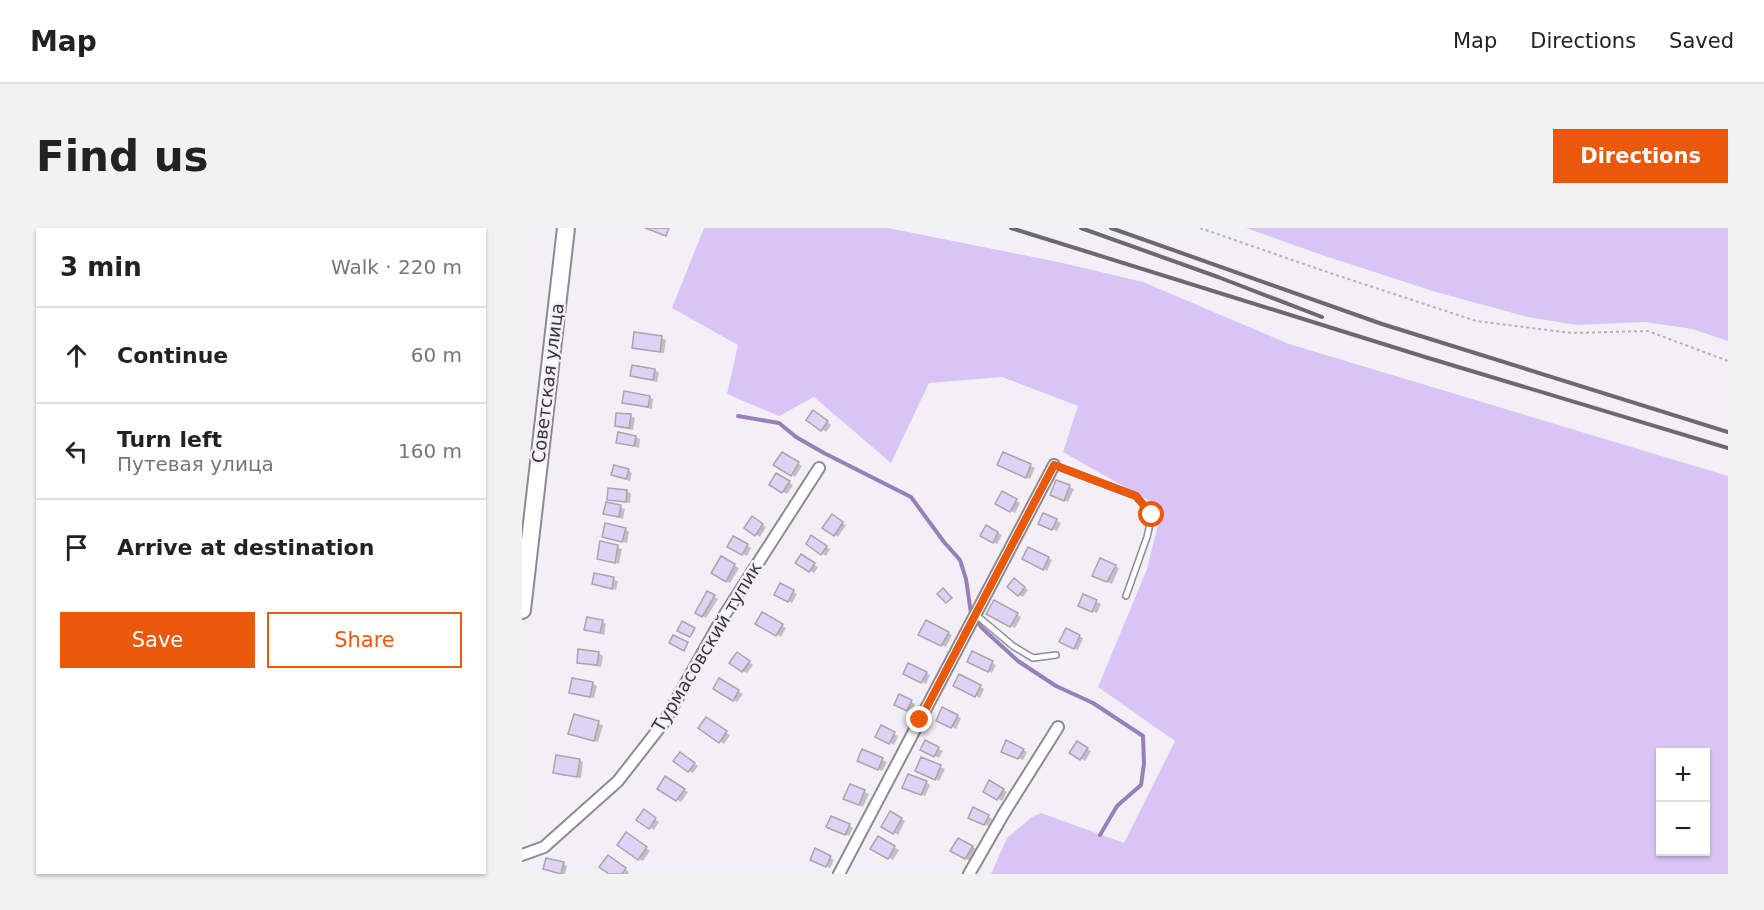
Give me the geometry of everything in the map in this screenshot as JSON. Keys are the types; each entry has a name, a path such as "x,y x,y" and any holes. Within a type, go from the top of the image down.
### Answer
{"main road":[{"name":"Советская улица","path":"522,610 566,228"}],"street":[{"path":"839,874 1054,465"},
{"name":"Турмасовский тупик","path":"522,855 544,847 618,781 664,722 720,622 819,468"},
{"path":"969,874 1058,727"}],"lane":[{"path":"1054,465 1136,496 1152,515 1147,537 1126,596"},
{"path":"973,618 1012,646 1032,657 1056,655"}],"path":[{"path":"1200,228 1476,321 1572,333 1648,331 1728,361"}],"shaded area":[{"path":"704,228 888,228 1058,262 1143,282 1289,344 1728,476 1728,874 991,874 1007,838 1032,817 1041,813 1124,843 1175,741 1098,687 1147,569 1162,508 1063,452 1078,406 1002,377 929,383 891,463 814,397 779,416 727,394 738,345 672,308"},
{"path":"1246,228 1728,228 1728,341 1692,329 1645,322 1577,325 1528,317 1436,292"}],"building":[{"path":"645,228 669,228 666,236"},
{"path":"634,332 662,336 660,352 632,348"},
{"path":"632,365 655,369 653,380 630,376"},
{"path":"624,391 650,396 648,407 622,403"},
{"path":"813,410 828,421 821,431 806,420"},
{"path":"616,413 631,414 629,428 615,426"},
{"path":"618,432 636,436 634,446 616,443"},
{"path":"782,452 799,462 791,476 773,465"},
{"path":"1003,452 1031,464 1026,478 997,465"},
{"path":"614,465 629,469 626,479 611,475"},
{"path":"776,473 790,481 782,493 769,485"},
{"path":"1056,480 1070,485 1064,501 1050,495"},
{"path":"608,488 627,490 626,502 607,500"},
{"path":"1002,491 1017,499 1010,512 995,504"},
{"path":"606,502 621,505 619,517 603,514"},
{"path":"1043,513 1057,519 1052,530 1038,524"},
{"path":"832,514 843,522 834,536 822,528"},
{"path":"752,516 763,524 755,536 744,528"},
{"path":"605,523 626,528 622,542 602,537"},
{"path":"986,525 998,532 993,543 980,536"},
{"path":"811,535 827,546 821,555 806,544"},
{"path":"733,536 748,544 742,555 727,547"},
{"path":"600,541 618,545 615,563 597,559"},
{"path":"1028,547 1049,557 1043,570 1022,559"},
{"path":"801,554 815,563 809,572 795,563"},
{"path":"721,556 735,564 726,582 711,573"},
{"path":"1100,558 1116,565 1107,582 1092,576"},
{"path":"594,573 614,577 612,589 592,584"},
{"path":"1014,578 1025,587 1018,596 1007,587"},
{"path":"780,583 794,590 788,602 774,595"},
{"path":"943,588 952,598 946,603 937,594"},
{"path":"707,591 715,595 702,617 695,613"},
{"path":"1083,594 1097,600 1092,612 1078,606"},
{"path":"994,600 1018,613 1010,627 986,614"},
{"path":"762,612 783,624 776,636 755,624"},
{"path":"587,617 603,620 600,633 584,630"},
{"path":"926,620 949,632 941,646 918,635"},
{"path":"682,621 695,628 690,637 677,631"},
{"path":"1066,628 1080,635 1074,649 1059,642"},
{"path":"673,635 688,642 684,651 669,643"},
{"path":"578,649 599,652 597,665 577,663"},
{"path":"972,651 993,661 988,672 967,662"},
{"path":"737,652 750,661 742,672 729,663"},
{"path":"908,663 927,672 921,683 903,674"},
{"path":"959,674 981,685 975,697 953,686"},
{"path":"572,678 593,682 590,697 569,693"},
{"path":"719,678 739,690 733,701 713,689"},
{"path":"899,694 912,700 907,711 894,705"},
{"path":"942,707 958,715 951,728 936,721"},
{"path":"574,714 599,721 594,741 568,734"},
{"path":"706,717 727,731 719,743 698,728"},
{"path":"881,725 895,732 889,744 875,737"},
{"path":"925,740 939,747 934,757 920,750"},
{"path":"1006,740 1024,749 1018,759 1001,752"},
{"path":"1077,741 1088,748 1080,760 1069,753"},
{"path":"862,749 883,758 878,770 857,761"},
{"path":"680,752 695,763 688,772 673,761"},
{"path":"556,755 580,759 577,777 553,773"},
{"path":"921,757 941,765 935,780 915,771"},
{"path":"908,774 927,781 921,795 902,788"},
{"path":"665,776 685,789 676,801 657,789"},
{"path":"989,780 1004,789 997,800 983,792"},
{"path":"850,784 865,790 859,805 843,799"},
{"path":"973,807 989,815 984,825 968,818"},
{"path":"644,809 656,818 649,829 636,820"},
{"path":"890,811 902,818 893,834 881,827"},
{"path":"831,816 850,824 845,835 826,827"},
{"path":"626,832 647,847 638,860 617,845"},
{"path":"878,836 895,846 888,859 870,849"},
{"path":"958,838 973,846 965,859 950,851"},
{"path":"815,848 831,856 826,867 810,860"},
{"path":"608,855 626,868 622,874 609,874 599,867"},
{"path":"546,858 564,862 561,874 543,869"}],"waterway":[{"path":"738,416 779,423 796,437 824,453 911,497 960,560 966,579 971,613 982,628 1018,661 1056,686 1093,703 1143,736 1144,764 1141,785 1117,806 1100,835"}],"railway":[{"path":"1011,228 1425,357 1728,448"},
{"path":"1081,228 1322,317"},
{"path":"1111,228 1382,324 1728,432"}],"route":[{"path":"920,720 1054,465 1136,496 1152,515"}]}
